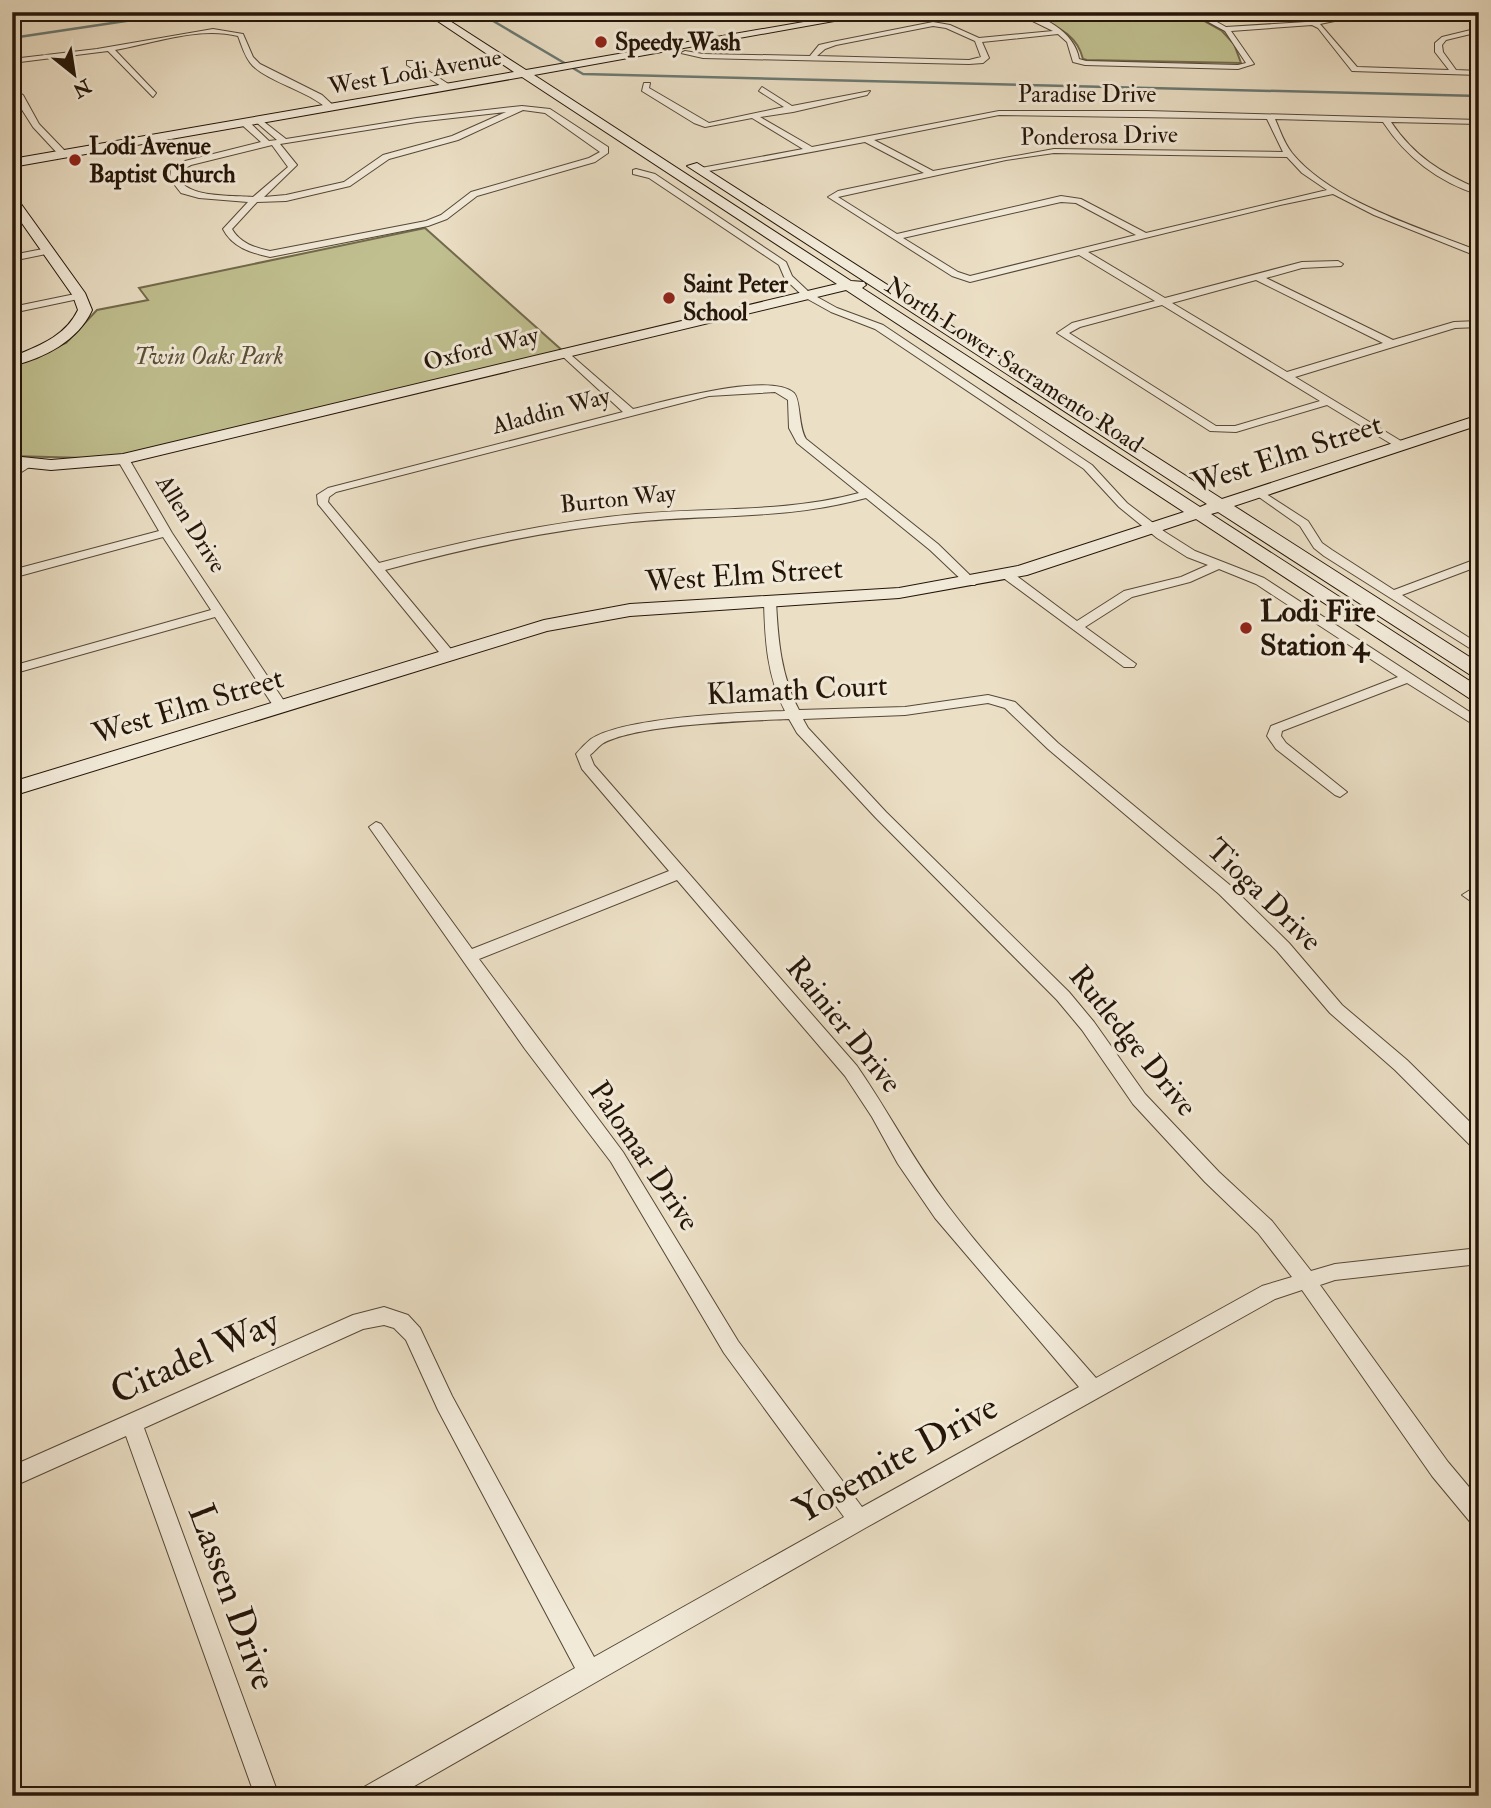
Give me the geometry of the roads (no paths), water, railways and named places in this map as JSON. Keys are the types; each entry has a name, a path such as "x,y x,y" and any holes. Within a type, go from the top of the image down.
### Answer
{"main road":[{"name":"North Lower Sacramento Road","path":"429,12 1479,696"},
{"path":"437,12 459,26 471,26"},
{"path":"449,12 471,26"},
{"name":"West Lodi Avenue","path":"12,163 824,22"},
{"name":"North Lower Sacramento Road","path":"471,26 548,70 1479,672"},
{"path":"662,163 684,172 701,171"},
{"path":"12,362 68,335 81,321 85,310 80,296 15,207"},
{"path":"850,285 866,286 915,314 937,322"},
{"name":"West Elm Street","path":"12,789 544,626 630,610 899,593 1006,575 1221,507 1479,420"},
{"name":"Allen Drive","path":"20,462 84,464 123,459"}],"street":[{"path":"12,18 54,12"},
{"path":"330,15 346,12"},
{"path":"824,22 879,12"},
{"path":"1017,12 1069,39 1076,52 1076,60 1080,62 1248,66 1250,63 1226,29 1193,12"},
{"path":"1294,12 1314,23 1332,39 1355,69 1479,73"},
{"path":"1226,29 1314,23 1375,12"},
{"path":"812,58 822,47 834,43 939,24 978,40 1060,32"},
{"path":"12,61 110,49 209,30 235,32 241,35 250,58 257,65 319,97 332,108"},
{"path":"1454,72 1439,52 1438,45 1450,36 1479,30"},
{"path":"685,53 980,61 985,58 978,40"},
{"path":"711,41 731,55"},
{"path":"110,49 153,95"},
{"path":"410,63 449,87"},
{"path":"647,85 645,89 708,125 867,93"},
{"path":"762,89 793,110"},
{"path":"12,90 36,125 63,155"},
{"path":"259,120 275,142 293,165 255,200 227,229 228,234 257,252 280,253 428,223 444,217 474,194 592,160 604,153 601,145 547,111 522,108 429,118 317,138 275,142 178,167 172,175 188,193 255,200 286,198 347,184 386,157 455,138 522,108"},
{"name":"Paradise Drive","path":"701,171 999,113 1052,111 1479,122"},
{"path":"1270,116 1289,155 1336,191 1479,254"},
{"path":"755,117 811,150"},
{"path":"429,118 438,125"},
{"path":"1385,119 1401,145 1416,160 1442,176 1479,192"},
{"path":"245,123 275,142"},
{"path":"446,131 455,138"},
{"path":"866,139 930,173"},
{"name":"Ponderosa Drive","path":"894,237 833,199 841,193 930,173 1055,151 1175,156 1289,155"},
{"path":"636,172 652,176 783,264 788,277 807,295 834,310 879,327 1088,467 1123,505 1151,528 1191,554 1259,581 1479,724"},
{"path":"894,237 963,278 995,274 1280,202 1336,191"},
{"path":"894,237 1061,199 1078,201 1145,236"},
{"path":"12,258 48,251"},
{"path":"1081,253 1402,446"},
{"path":"1327,402 1245,427 1225,431 1214,429 1062,333 1076,325 1302,265 1338,264"},
{"path":"1258,277 1394,344"},
{"name":"Oxford Way","path":"123,459 850,285"},
{"path":"12,310 80,296"},
{"path":"1286,376 1454,324 1479,324"},
{"path":"564,352 630,412"},
{"name":"Aladdin Way","path":"376,568 322,502 321,499 327,493 709,393 776,389 789,394 793,400 794,428 798,437 867,494"},
{"name":"Allen Drive","path":"123,459 166,533 281,707"},
{"path":"12,475 20,462"},
{"path":"1260,493 1304,524 1318,545 1328,554 1479,650"},
{"path":"867,494 934,547 971,582"},
{"name":"Burton Way","path":"376,568 479,541 560,526 674,514 821,506 867,494"},
{"path":"12,573 166,533"},
{"path":"1391,595 1479,562"},
{"path":"1076,626 1088,621 1100,608 1127,595 1200,575 1217,565"},
{"path":"376,568 448,654"},
{"path":"1006,575 1129,664"},
{"name":"Rutledge Drive","path":"770,601 772,648 782,691 793,715 821,753 1063,996 1088,1026 1139,1099 1212,1177 1265,1227 1306,1280 1440,1469 1479,1516"},
{"path":"12,670 218,612"},
{"path":"1340,792 1281,746 1274,736 1276,729 1409,678"},
{"name":"Klamath Court","path":"598,739 668,723 895,712 988,699 1000,700"},
{"name":"Tioga Drive","path":"1000,700 1010,705 1053,746 1224,890 1283,947 1336,1009 1401,1065 1479,1143"},
{"name":"Rainier Drive","path":"598,739 584,748 587,766 851,1071 879,1112 904,1159 942,1213 1093,1389"},
{"name":"Palomar Drive","path":"376,827 617,1157 731,1347 859,1520"},
{"path":"470,957 681,872"},
{"name":"Yosemite Drive","path":"373,1796 1250,1302 1306,1280 1360,1268 1479,1256"},
{"name":"Citadel Way","path":"12,1477 360,1321 384,1316 401,1321 413,1334 444,1404 590,1673"},
{"name":"Lassen Drive","path":"132,1423 267,1796"}],"waterway":[{"path":"12,38 186,12"},
{"path":"478,12 583,74 1479,96"}],"place":[{"name":"Speedy Wash","path":"601,42"},
{"name":"Lodi Avenue Baptist Church","path":"75,160"},
{"name":"Saint Peter School","path":"669,298"},
{"name":"Lodi Fire Station 4","path":"1246,628"}],"park label":[{"name":"Twin Oaks Park","path":"209,356"}]}
